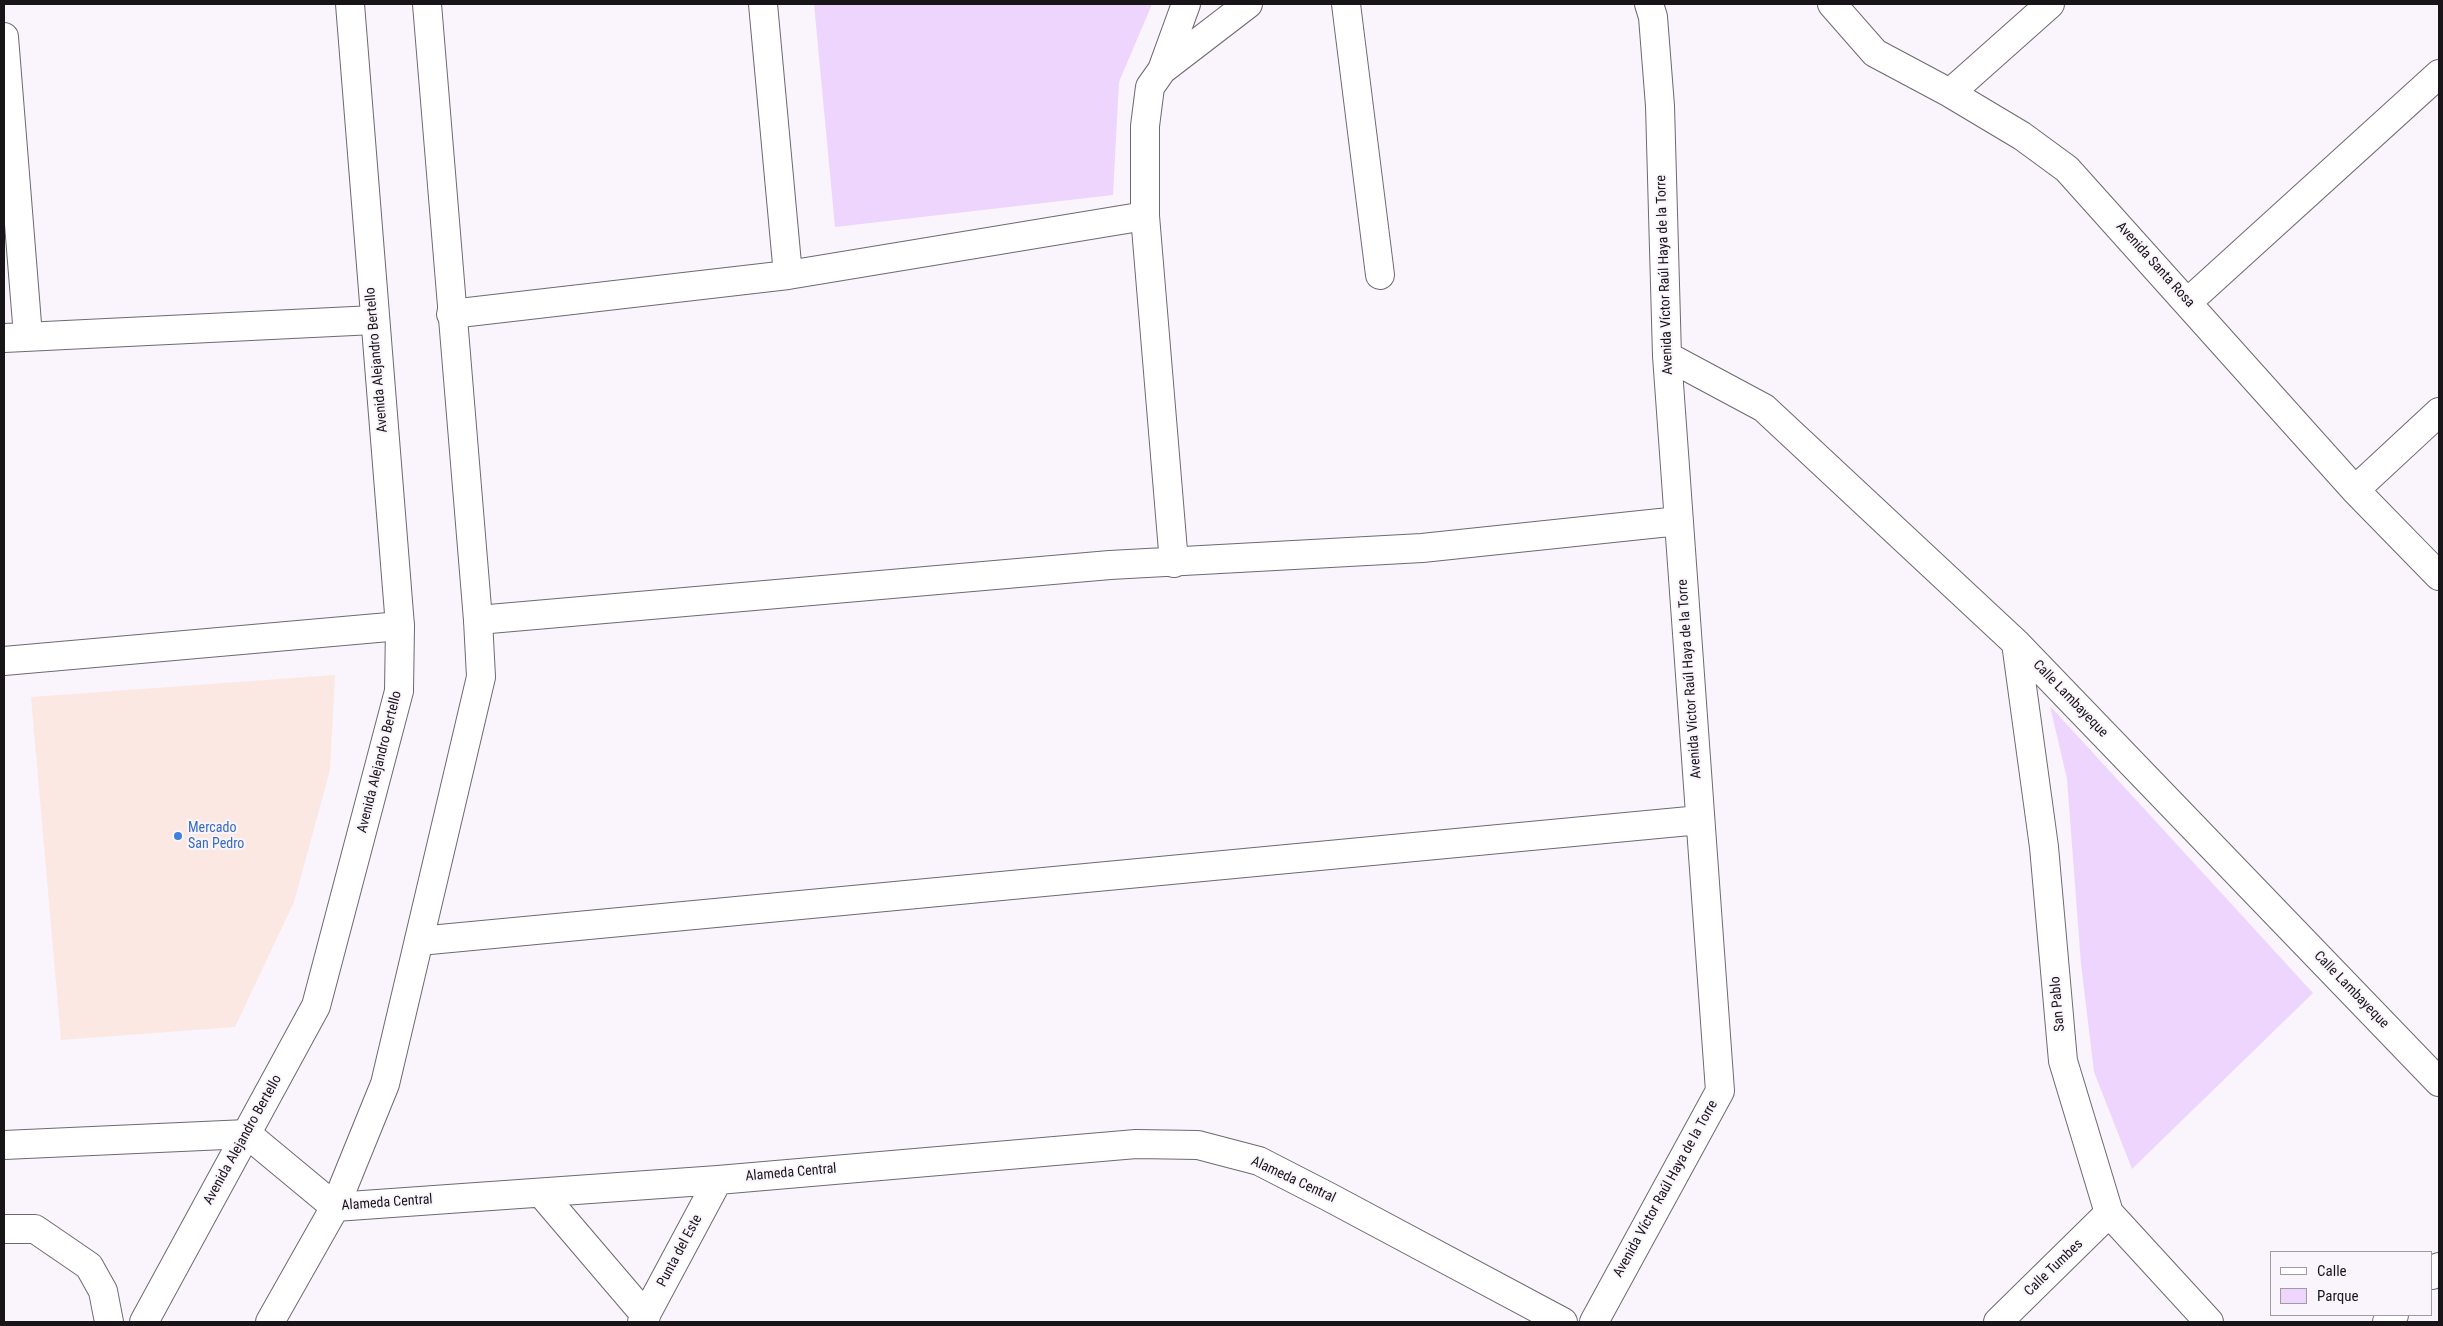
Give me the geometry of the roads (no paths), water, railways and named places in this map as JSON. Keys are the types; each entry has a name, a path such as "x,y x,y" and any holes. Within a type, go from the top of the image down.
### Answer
{"street":[{"name":"Avenida Alejandro Bertello","path":"144,1322 316,1006 399,691 400,626 350,4"},
{"path":"270,1322 335,1207 385,1084 481,677 478,620 451,314 427,4"},
{"path":"764,4 788,274"},
{"path":"1174,563 1145,216 1145,126 1150,87 1162,70 1186,4"},
{"path":"1162,70 1248,4"},
{"path":"1346,4 1380,275"},
{"name":"Avenida Santa Rosa","path":"1832,4 1875,53 1950,93 2022,136 2067,169 2355,490 2439,576"},
{"path":"1950,93 2050,4"},
{"name":"Avenida Víctor Raúl Haya de la Torre","path":"1594,1322 1720,1091 1667,356 1658,8"},
{"path":"4,37 16,337 374,320"},
{"path":"2188,302 2439,74"},
{"path":"451,314 788,274 1145,216"},
{"name":"Calle Lambayeque","path":"1667,356 1764,408 2016,643 2439,1082"},
{"path":"2355,490 2439,412"},
{"path":"478,620 1100,566 1422,548 1679,521"},
{"path":"4,661 400,626"},
{"name":"San Pablo","path":"2016,643 2044,847 2063,1061 2109,1213 2209,1322"},
{"path":"419,941 1700,820"},
{"path":"4,1145 247,1134"},
{"name":"Alameda Central","path":"247,1134 335,1207 718,1180 1136,1144 1198,1145 1259,1162 1338,1201 1563,1322"},
{"name":"Punta del Este","path":"644,1319 718,1180"},
{"path":"541,1193 644,1319"},
{"name":"Calle Tumbes","path":"1998,1322 2109,1213"},
{"path":"4,1229 35,1229 89,1266 103,1291 109,1322"}],"place":[{"name":"Mercado San Pedro","path":"178,836"}]}
